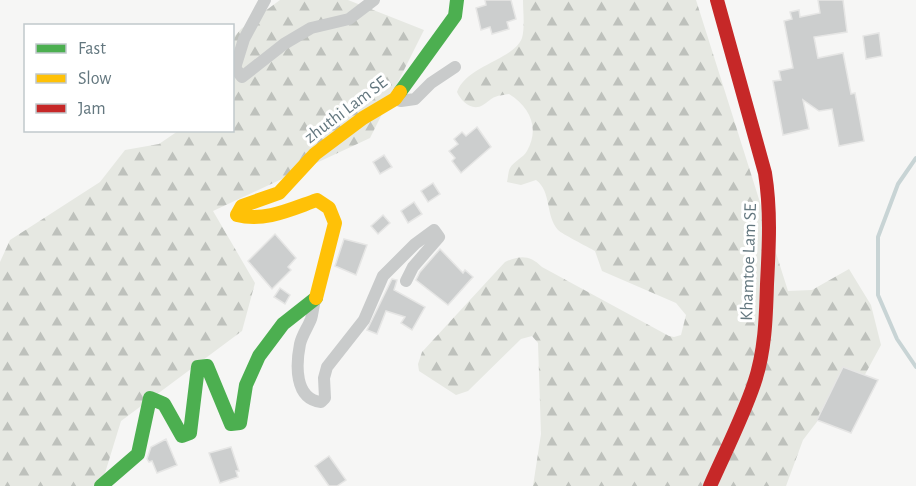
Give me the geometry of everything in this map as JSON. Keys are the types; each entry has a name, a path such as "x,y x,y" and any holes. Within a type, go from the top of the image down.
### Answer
{"street":[{"path":"265,0 244,39 235,68 242,77 284,44 311,28 349,19 374,0"},
{"name":"zhuthi Lam SE","path":"315,300 335,223 329,208 318,200 285,211 248,219 237,215 242,206 279,194 315,154 363,118 395,99 455,16 457,0"},
{"name":"Khamtoe Lam SE","path":"710,486 754,385 760,364 765,336 770,228 769,196 765,173 717,0"},
{"path":"395,99 401,101 415,99 431,82 455,67"},
{"path":"315,300 311,318 300,343 297,375 305,394 313,401 321,402 325,398 324,378 327,367 364,320 383,276 415,244 434,230 439,237 413,267 406,281"},
{"path":"101,486 138,454 150,398 164,404 182,436 190,433 198,367 207,366 231,424 240,423 246,385 259,356 283,324 315,300"}],"green space":[{"path":"280,0 348,0 424,30 370,138 213,211 255,283 242,331 121,421 101,486 0,486 0,262 10,240 100,182 125,150 159,144 177,132 234,132 234,37"},
{"path":"523,0 696,0 788,291 812,290 849,269 871,305 881,345 849,404 826,410 803,440 786,486 533,486 541,434 538,343 532,336 521,339 468,391 456,395 419,371 418,364 422,352 505,262 520,257 533,260 669,336 681,335 686,315 676,303 602,271 595,251 558,230 551,218 547,197 536,180 521,185 507,182 510,168 527,151 533,134 531,119 522,105 509,94 497,96 475,107 464,102 457,92 470,75 517,46 523,34"}],"building":[{"path":"485,0 511,0 516,19 507,22 509,29 492,34 490,27 481,30 476,8 486,5"},
{"path":"818,0 843,0 847,32 814,37 818,58 843,53 851,94 855,93 864,141 839,146 832,109 819,111 803,100 809,129 783,135 773,81 781,80 779,71 793,68 784,21 792,19 790,12 799,10 800,17 820,13"},
{"path":"879,33 882,56 866,59 863,36"},
{"path":"477,127 491,147 461,173 452,161 455,158 449,151 458,144 454,139 462,132 466,136"},
{"path":"384,155 392,167 380,174 373,162"},
{"path":"433,183 440,194 428,202 421,191"},
{"path":"414,202 422,214 408,223 401,211"},
{"path":"383,215 390,223 378,234 371,226"},
{"path":"275,234 296,258 288,267 291,270 272,289 248,261"},
{"path":"344,239 367,245 356,275 335,266"},
{"path":"440,249 463,273 465,270 473,277 448,305 416,280"},
{"path":"392,279 397,280 394,290 425,307 412,330 401,323 405,317 386,311 377,334 367,330"},
{"path":"280,288 290,295 285,304 274,297"},
{"path":"843,367 878,380 851,433 817,420"},
{"path":"166,439 177,465 157,473 152,461 149,462 147,459 151,447"},
{"path":"231,447 239,471 236,471 238,477 220,483 209,453"},
{"path":"329,456 346,480 337,486 329,486 315,466"}],"waterway":[{"path":"916,158 898,184 878,237 878,295 897,339 916,367"}],"traffic: fast":[{"path":"400,92 455,16 457,0"},
{"path":"101,486 138,454 150,398 164,404 182,436 190,433 198,367 207,366 231,424 240,423 246,385 259,356 283,324 316,298"}],"traffic: slow":[{"path":"316,298 335,223 329,208 317,200 268,216 237,215 242,206 279,193 315,154 363,118 395,99 400,92"}],"traffic: jam":[{"path":"710,486 744,410 758,372 763,347 769,242 765,173 717,0"}]}
